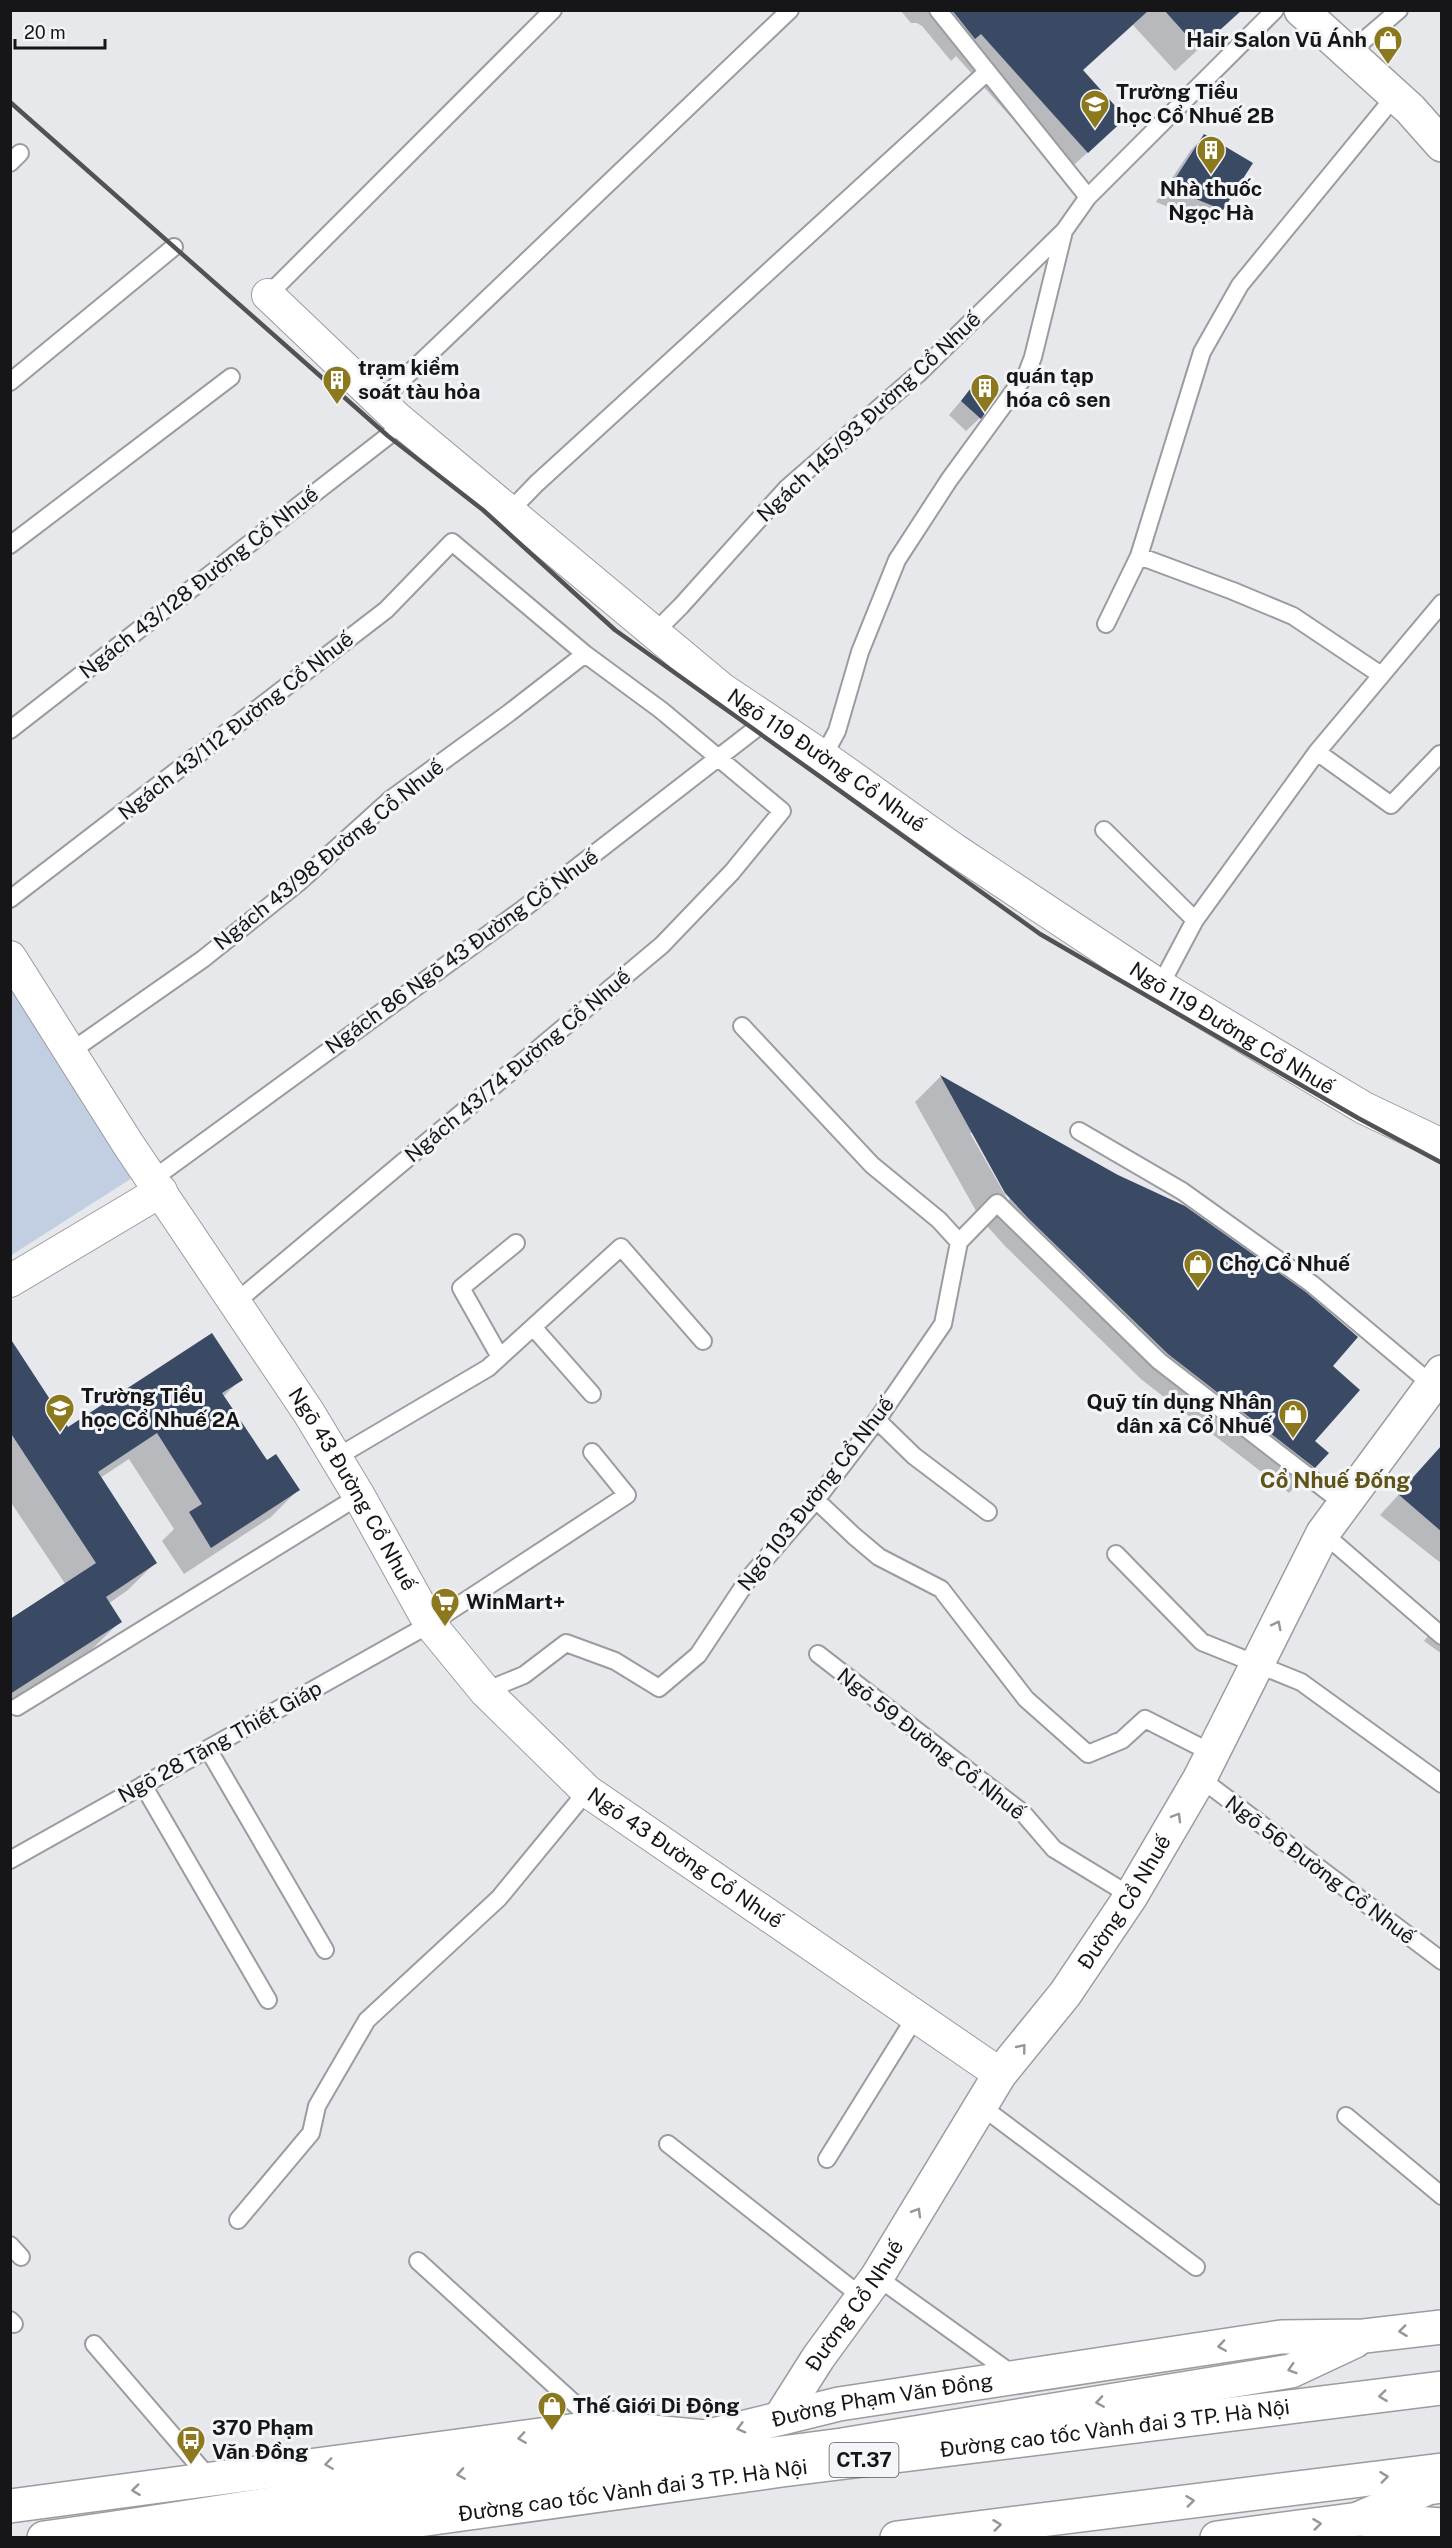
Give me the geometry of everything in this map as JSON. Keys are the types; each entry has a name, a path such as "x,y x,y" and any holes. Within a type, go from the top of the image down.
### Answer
{"main road":[{"path":"1301,10 1395,96 1442,145"},
{"name":"Đường Cổ Nhuế","path":"780,2418 869,2287 1000,2074 1065,1994 1131,1896 1206,1766 1323,1533 1438,1383"},
{"name":"Đường Phạm Văn Đồng","path":"10,2506 212,2481 600,2427 705,2437 839,2404 1281,2337 1364,2336 1442,2327"},
{"name":"Đường Phạm Văn Đồng","path":"155,2538 842,2445 1291,2371 1364,2336"},
{"name":"Đường cao tốc Vành đai 3 TP. Hà Nội","path":"288,2538 782,2470 1442,2388"},
{"path":"44,2538 294,2502 603,2451 705,2437"},
{"path":"897,2538 1442,2470"},
{"path":"1359,2519 1428,2488 1442,2486"},
{"path":"1217,2538 1253,2535 1359,2519 1442,2525"}],"street":[{"name":"Ngõ 119 Đường Cổ Nhuế","path":"268,296 380,402 509,512 634,626 698,679 823,757 955,850 1160,986 1364,1108 1442,1145"},
{"name":"Ngõ 43 Đường Cổ Nhuế","path":"10,957 128,1144 236,1302 337,1458 430,1624 485,1691 587,1791 1000,2074"},
{"path":"10,1281 157,1185"}],"lane":[{"path":"268,296 553,10"},
{"path":"380,402 790,10"},
{"path":"938,10 1088,197"},
{"path":"823,757 837,731 860,651 897,560 949,480 1027,373 1064,231 1088,197 1275,10"},
{"path":"1349,53 1399,10"},
{"path":"509,512 536,484 987,72"},
{"path":"1106,624 1139,556 1202,352 1239,285 1395,96"},
{"name":"Ngách 145/93 Đường Cổ Nhuế","path":"634,626 918,374 1064,231"},
{"path":"10,382 174,247"},
{"path":"10,545 231,377"},
{"name":"Ngách 43/128 Đường Cổ Nhuế","path":"10,730 387,436"},
{"name":"Ngách 43/112 Đường Cổ Nhuế","path":"10,899 386,610 452,542 585,654"},
{"path":"1139,556 1293,616 1381,675"},
{"path":"1160,986 1195,920 1317,752 1442,603"},
{"path":"585,654 661,710 720,758"},
{"name":"Ngách 43/98 Đường Cổ Nhuế","path":"70,1052 203,959 298,883 391,799 585,654"},
{"name":"Ngách 86 Ngõ 43 Đường Cổ Nhuế","path":"157,1185 524,909 767,720"},
{"path":"1317,752 1391,805 1440,754"},
{"name":"Ngách 43/74 Đường Cổ Nhuế","path":"236,1302 662,945 732,872 782,811 720,758"},
{"path":"1104,831 1195,920"},
{"path":"742,1026 872,1165 939,1220 959,1242 997,1203 1159,1361 1344,1504"},
{"path":"1078,1131 1182,1191 1312,1284 1438,1383"},
{"name":"Ngõ 103 Đường Cổ Nhuế","path":"485,1691 524,1675 566,1643 615,1661 658,1688 699,1654 749,1578 816,1500 877,1420 943,1324 959,1242"},
{"path":"500,1357 460,1288 516,1243"},
{"path":"337,1458 488,1368 621,1247 703,1341"},
{"path":"533,1328 592,1394"},
{"path":"877,1420 914,1456 988,1512"},
{"name":"Ngõ 28 Tăng Thiết Giáp","path":"10,1860 430,1624 627,1495 592,1452"},
{"path":"17,1707 359,1496"},
{"name":"Ngõ 56 Đường Cổ Nhuế","path":"816,1500 879,1557 941,1588 1026,1698 1088,1754 1122,1740 1145,1719 1206,1766 1442,1961"},
{"path":"1323,1533 1442,1636"},
{"path":"1116,1554 1202,1642 1301,1682 1442,1784"},
{"name":"Ngõ 59 Đường Cổ Nhuế","path":"818,1654 1023,1813 1054,1849 1131,1896"},
{"path":"208,1749 325,1950"},
{"path":"143,1785 268,2000"},
{"path":"238,2220 311,2133 317,2106 367,2020 499,1898 587,1791"},
{"path":"827,2159 916,2016"},
{"path":"981,2106 1196,2267"},
{"path":"1346,2116 1442,2196"},
{"path":"668,2144 869,2287 1016,2377"},
{"path":"418,2262 600,2427"},
{"path":"94,2344 212,2481"}],"shaded area":[{"path":"11,985 132,1178 10,1256"}],"building":[{"path":"952,10 1149,10 1083,70 1126,118 1088,153 981,34 975,39"},
{"path":"1164,10 1242,10 1199,49"},
{"name":"Nhà thuốc Ngọc Hà","path":"1204,134 1253,163 1223,210 1169,188"},
{"name":"quán tạp hóa cô sen","path":"980,376 999,393 981,419 961,401"},
{"name":"Chợ Cổ Nhuế","path":"940,1075 1118,1175 1185,1206 1306,1292 1358,1337 1333,1366 1360,1390 1315,1441 1329,1453 1315,1468 1168,1354 1029,1219 1005,1193"},
{"path":"212,1333 243,1380 222,1393 267,1460 276,1454 300,1490 211,1548 189,1512 202,1504 157,1433 98,1472 157,1563 106,1597 122,1622 10,1694 10,1619 96,1563 10,1432 10,1338 68,1427"},
{"path":"1442,1445 1442,1532 1398,1494"}],"railway":[{"path":"10,102 388,436 483,510 615,630 1040,934 1358,1118 1442,1163"}],"place":[{"name":"Hair Salon Vũ Ánh","path":"1388,66"},
{"name":"Trường Tiểu học Cổ Nhuế 2B","path":"1095,130"},
{"name":"Nhà thuốc Ngọc Hà","path":"1211,176"},
{"name":"trạm kiểm soát tàu hỏa","path":"337,406"},
{"name":"quán tạp hóa cô sen","path":"985,414"},
{"name":"Chợ Cổ Nhuế","path":"1198,1290"},
{"name":"Trường Tiểu học Cổ Nhuế 2A","path":"60,1434"},
{"name":"Quỹ tín dụng Nhân dân xã Cổ Nhuế","path":"1293,1440"},
{"name":"WinMart+","path":"445,1628"},
{"name":"Thế Giới Di Động","path":"552,2432"},
{"name":"370 Phạm Văn Đồng","path":"191,2466"}],"district":[{"name":"Cổ Nhuế Đống","path":"1335,1480"}]}
